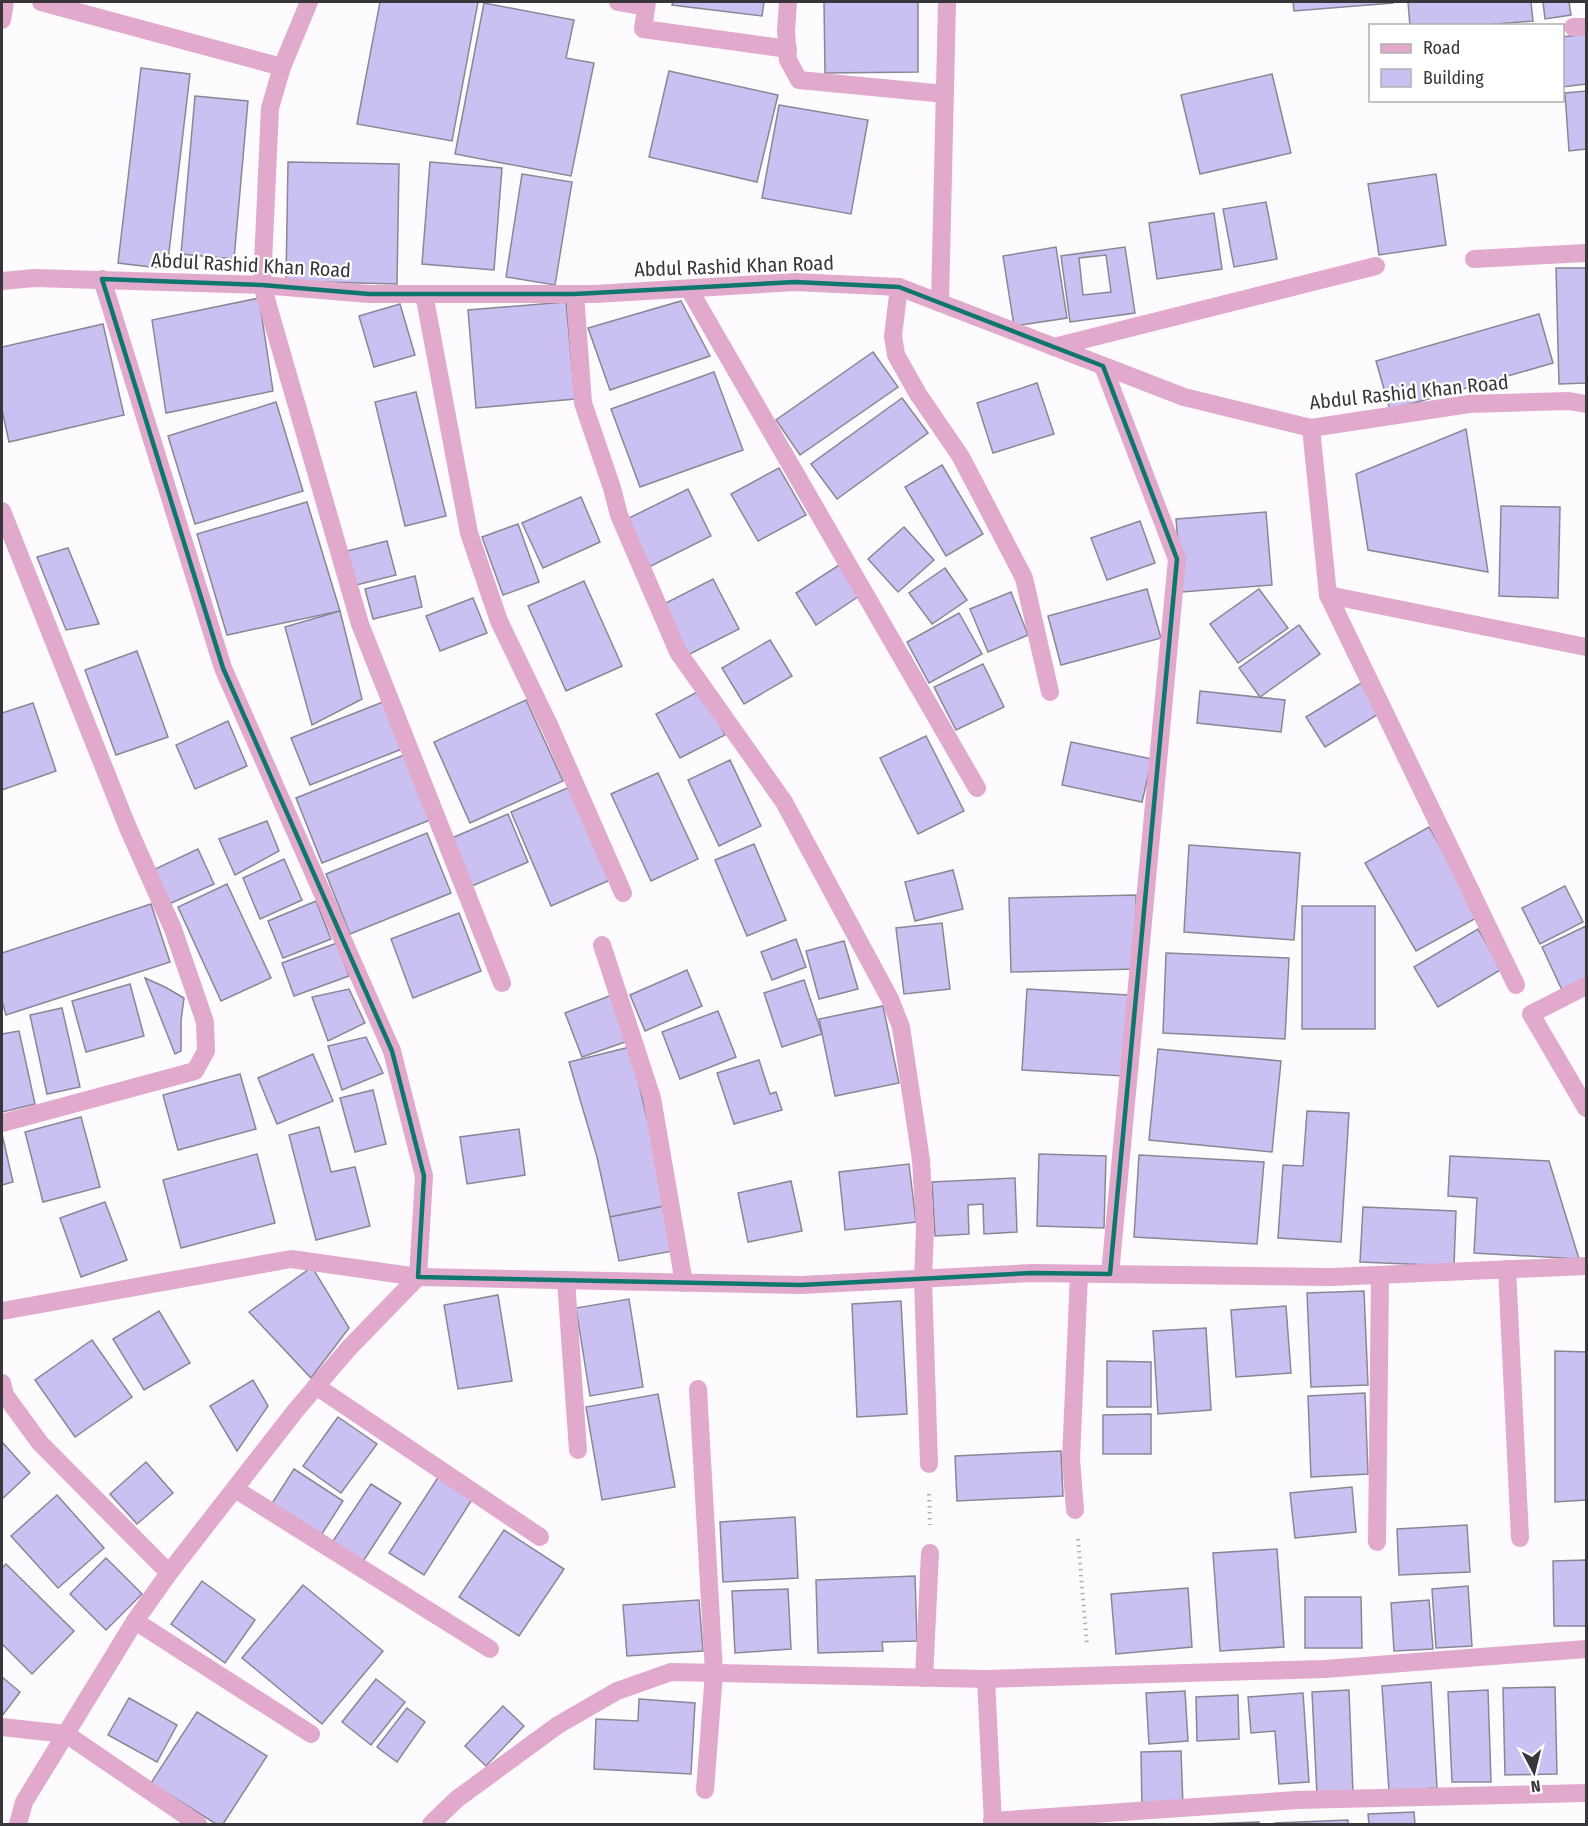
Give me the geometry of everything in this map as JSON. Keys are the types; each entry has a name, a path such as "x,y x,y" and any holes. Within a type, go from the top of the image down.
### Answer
{"street":[{"path":"2,20 5,2"},
{"path":"41,2 282,66"},
{"path":"309,2 282,66 270,108 262,285 360,624 502,983"},
{"path":"618,2 647,4 643,29 788,49"},
{"path":"788,2 786,31 788,60 799,80 945,94"},
{"path":"940,303 946,2"},
{"path":"1474,259 1587,252"},
{"path":"1054,347 1376,266"},
{"name":"Abdul Rashid Khan Road","path":"2,281 34,278 102,279 262,285 369,294 575,294 795,282 899,287 1184,396 1311,428 1468,404 1569,401 1587,405"},
{"path":"18,1824 24,1802 135,1620 234,1489 316,1386 418,1277 424,1176 392,1051 223,668 102,279"},
{"path":"899,287 893,336 896,355 918,394 961,457 1024,578 1050,692"},
{"path":"689,288 977,788"},
{"path":"424,294 469,533 499,621 550,727 623,893"},
{"path":"575,294 583,403 619,515 678,652 784,802 890,999 901,1028 921,1160 925,1229 923,1279 929,1464"},
{"path":"1103,366 1177,559 1110,1274"},
{"path":"1311,428 1328,595 1516,985"},
{"path":"2,511 128,828 173,929 205,1022 206,1050 195,1071 2,1123"},
{"path":"1328,595 1587,647"},
{"path":"602,945 652,1098 684,1283"},
{"path":"1587,987 1531,1014 1587,1108"},
{"path":"2,1311 291,1259 418,1277 801,1285 1032,1272 1331,1277 1587,1266"},
{"path":"1507,1269 1520,1538"},
{"path":"1075,1510 1071,1459 1079,1274"},
{"path":"1377,1542 1380,1275"},
{"path":"566,1280 578,1450"},
{"path":"2,1383 5,1395 40,1443 170,1573"},
{"path":"316,1386 540,1537"},
{"path":"698,1389 714,1673 705,1790"},
{"path":"234,1489 490,1649"},
{"path":"924,1678 930,1553"},
{"path":"135,1620 311,1734"},
{"path":"431,1824 457,1799 558,1725 617,1691 671,1672 986,1679 1325,1669 1587,1649"},
{"path":"986,1679 993,1823 1297,1800 1587,1793"},
{"path":"2,1727 66,1734 198,1824"}],"path":[{"path":"929,1464 930,1553"},
{"path":"1075,1510 1090,1676"}],"highlighted area":[{"path":"102,279 262,285 369,294 575,294 795,282 899,287 1103,366 1177,559 1110,1274 1032,1273 801,1285 418,1277 424,1176 392,1051 223,668"}],"building":[{"path":"380,2 478,2 452,141 357,124"},
{"path":"673,2 764,2 762,16 672,5"},
{"path":"824,2 918,2 918,72 825,73"},
{"path":"1293,2 1393,2 1393,3 1294,11"},
{"path":"1408,2 1531,2 1533,21 1497,24 1410,24"},
{"path":"1543,2 1569,2 1571,15 1545,19"},
{"path":"484,3 574,20 566,58 594,63 571,176 455,154"},
{"path":"1586,34 1586,84 1564,87 1564,37"},
{"path":"141,68 190,74 167,269 118,263"},
{"path":"669,71 778,95 757,182 649,157"},
{"path":"1272,74 1291,153 1200,174 1181,95"},
{"path":"1586,91 1586,149 1569,151 1565,93"},
{"path":"195,96 248,101 234,259 181,254"},
{"path":"779,105 868,120 851,214 762,198"},
{"path":"288,162 399,164 397,284 286,281"},
{"path":"430,162 502,168 494,270 422,264"},
{"path":"522,174 572,182 555,285 506,277"},
{"path":"1436,174 1446,245 1379,255 1368,184"},
{"path":"1266,202 1277,259 1234,267 1223,209"},
{"path":"1214,213 1222,269 1157,279 1149,223"},
{"path":"1056,247 1067,318 1014,326 1003,256"},
{"path":"1125,247 1135,313 1070,322 1061,256","holes":["1106,255 1111,292 1083,295 1079,258"]},
{"path":"1556,268 1586,268 1586,383 1559,384"},
{"path":"259,298 273,391 166,413 152,320"},
{"path":"681,301 710,356 610,390 588,328"},
{"path":"566,302 575,399 476,408 468,310"},
{"path":"400,304 415,355 374,367 359,316"},
{"path":"1539,314 1553,363 1390,410 1376,361"},
{"path":"103,324 124,415 9,442 2,410 2,347"},
{"path":"873,352 898,387 800,455 776,420"},
{"path":"714,372 743,450 640,487 611,409"},
{"path":"1037,383 1054,434 993,453 977,403"},
{"path":"416,392 446,516 405,526 375,402"},
{"path":"902,398 928,433 837,499 811,464"},
{"path":"276,402 303,491 195,524 168,436"},
{"path":"1466,429 1488,572 1368,550 1356,474"},
{"path":"942,465 983,534 946,556 905,487"},
{"path":"779,468 806,515 758,541 731,494"},
{"path":"688,489 711,536 647,568 627,519"},
{"path":"581,497 600,542 543,568 522,523"},
{"path":"307,502 340,611 227,635 197,534"},
{"path":"1501,506 1560,507 1558,598 1499,596"},
{"path":"1266,512 1272,585 1182,592 1176,519"},
{"path":"1140,521 1155,563 1107,580 1091,538"},
{"path":"518,524 539,582 503,595 482,537"},
{"path":"904,527 934,560 898,592 868,559"},
{"path":"387,541 396,575 352,586 343,552"},
{"path":"68,548 99,624 66,630 37,557"},
{"path":"839,565 859,596 816,625 796,593"},
{"path":"945,568 967,600 932,624 909,593"},
{"path":"415,576 422,607 373,619 365,589"},
{"path":"713,579 739,629 688,655 662,605"},
{"path":"584,581 622,666 566,691 528,606"},
{"path":"1147,589 1161,638 1061,665 1048,616"},
{"path":"1259,589 1288,628 1238,663 1210,624"},
{"path":"1011,592 1028,635 988,652 970,609"},
{"path":"473,598 487,633 440,651 426,616"},
{"path":"340,611 362,699 312,725 285,627"},
{"path":"959,613 982,654 929,683 907,642"},
{"path":"1299,625 1320,654 1260,697 1239,668"},
{"path":"770,640 792,676 744,704 722,668"},
{"path":"137,651 168,737 116,755 85,670"},
{"path":"983,664 1004,707 956,730 934,687"},
{"path":"1361,683 1380,713 1325,747 1306,717"},
{"path":"701,690 725,735 680,758 656,714"},
{"path":"1200,691 1285,700 1281,732 1197,723"},
{"path":"526,700 563,781 470,823 434,742"},
{"path":"383,702 402,749 310,785 291,738"},
{"path":"33,703 56,771 2,790 2,713"},
{"path":"228,721 247,766 195,789 176,745"},
{"path":"926,736 964,811 918,834 880,758"},
{"path":"1071,742 1152,759 1142,802 1062,785"},
{"path":"404,755 430,820 322,863 296,798"},
{"path":"730,760 761,826 719,846 688,780"},
{"path":"658,773 698,859 651,881 611,794"},
{"path":"570,787 610,880 551,906 511,812"},
{"path":"508,814 528,862 472,886 452,838"},
{"path":"267,821 279,851 235,875 219,839"},
{"path":"1429,827 1480,916 1416,951 1365,863"},
{"path":"427,833 451,893 350,934 326,874"},
{"path":"754,844 786,920 747,936 715,860"},
{"path":"1189,845 1300,853 1294,940 1184,932"},
{"path":"198,849 214,884 169,904 153,870"},
{"path":"284,859 302,900 260,919 243,878"},
{"path":"953,870 963,909 915,921 905,882"},
{"path":"227,884 271,978 221,1001 178,907"},
{"path":"1565,886 1583,922 1540,944 1522,908"},
{"path":"1136,895 1137,969 1011,972 1009,898"},
{"path":"316,901 331,939 283,958 268,921"},
{"path":"151,904 170,962 6,1015 2,1001 2,953"},
{"path":"1302,906 1375,906 1375,1029 1302,1029"},
{"path":"459,913 481,971 413,998 391,939"},
{"path":"942,923 950,989 904,994 896,928"},
{"path":"1586,926 1586,978 1562,990 1542,947"},
{"path":"1478,929 1502,969 1438,1007 1414,967"},
{"path":"796,939 806,967 772,980 761,952"},
{"path":"844,941 858,989 819,999 806,951"},
{"path":"337,943 349,976 294,996 282,963"},
{"path":"1166,953 1289,958 1285,1039 1163,1033"},
{"path":"687,970 702,1006 645,1031 630,995"},
{"path":"145,978 184,998 181,1051 175,1054"},
{"path":"804,980 822,1034 782,1047 764,993"},
{"path":"130,984 144,1036 86,1052 72,1001"},
{"path":"349,989 365,1023 328,1041 312,997"},
{"path":"1027,989 1128,995 1124,1076 1022,1070"},
{"path":"612,995 628,1041 582,1057 565,1013"},
{"path":"883,1006 899,1083 835,1096 819,1019"},
{"path":"62,1008 80,1087 47,1094 30,1015"},
{"path":"718,1011 736,1057 680,1079 662,1032"},
{"path":"19,1031 35,1104 2,1112 2,1034"},
{"path":"366,1037 383,1073 342,1090 328,1046"},
{"path":"630,1047 653,1143 665,1206 610,1217 597,1157 569,1062"},
{"path":"1158,1049 1281,1061 1272,1152 1149,1140"},
{"path":"313,1054 333,1101 277,1124 258,1078"},
{"path":"759,1060 770,1094 776,1092 782,1110 734,1124 717,1073"},
{"path":"240,1074 256,1129 178,1150 163,1095"},
{"path":"373,1090 386,1144 355,1152 340,1098"},
{"path":"1307,1111 1349,1113 1341,1242 1278,1238 1283,1165 1303,1166"},
{"path":"81,1117 100,1187 43,1202 25,1132"},
{"path":"319,1127 331,1172 355,1167 370,1226 316,1240 289,1135"},
{"path":"519,1129 525,1175 467,1184 460,1137"},
{"path":"2,1134 13,1182 2,1185"},
{"path":"257,1154 275,1223 181,1248 163,1180"},
{"path":"1039,1154 1106,1156 1104,1228 1037,1226"},
{"path":"1139,1155 1264,1162 1257,1244 1134,1237"},
{"path":"1450,1156 1549,1161 1579,1259 1474,1253 1477,1198 1448,1196"},
{"path":"909,1164 916,1222 845,1230 839,1172"},
{"path":"1015,1178 1017,1232 984,1234 983,1204 968,1205 969,1234 935,1236 932,1182"},
{"path":"791,1181 802,1231 748,1242 738,1193"},
{"path":"105,1202 127,1260 81,1277 60,1218"},
{"path":"665,1206 673,1251 619,1261 610,1217"},
{"path":"1363,1207 1456,1211 1454,1266 1360,1262"},
{"path":"312,1267 349,1328 311,1378 249,1312"},
{"path":"1364,1291 1368,1385 1311,1387 1307,1293"},
{"path":"498,1295 512,1381 458,1389 444,1305"},
{"path":"629,1299 643,1387 590,1396 576,1308"},
{"path":"901,1301 907,1414 857,1417 852,1304"},
{"path":"1286,1306 1291,1373 1236,1377 1231,1310"},
{"path":"159,1311 190,1363 144,1390 113,1339"},
{"path":"1206,1328 1211,1410 1158,1414 1153,1331"},
{"path":"92,1340 132,1397 75,1437 35,1380"},
{"path":"1555,1351 1586,1352 1586,1500 1555,1502"},
{"path":"1107,1361 1151,1362 1151,1407 1107,1407"},
{"path":"253,1380 268,1406 237,1451 210,1406"},
{"path":"1365,1393 1368,1474 1311,1477 1308,1396"},
{"path":"658,1394 675,1487 602,1500 586,1407"},
{"path":"1151,1414 1151,1454 1103,1454 1103,1415"},
{"path":"338,1417 377,1444 341,1493 303,1466"},
{"path":"2,1442 30,1473 2,1499"},
{"path":"1061,1451 1063,1496 957,1501 955,1456"},
{"path":"146,1462 173,1493 137,1524 110,1494"},
{"path":"294,1469 343,1501 318,1540 269,1508"},
{"path":"439,1476 473,1498 424,1575 389,1553"},
{"path":"371,1484 401,1503 362,1563 331,1544"},
{"path":"1352,1487 1356,1532 1295,1538 1290,1493"},
{"path":"57,1495 104,1548 58,1588 11,1536"},
{"path":"795,1517 798,1578 723,1582 720,1522"},
{"path":"1467,1525 1470,1572 1399,1575 1397,1529"},
{"path":"504,1530 564,1569 519,1636 459,1597"},
{"path":"1277,1549 1284,1647 1220,1651 1213,1553"},
{"path":"106,1558 142,1594 106,1630 70,1594"},
{"path":"1586,1560 1586,1626 1554,1626 1553,1561"},
{"path":"6,1564 74,1631 32,1674 2,1644 2,1568"},
{"path":"915,1576 917,1641 882,1642 883,1651 818,1653 816,1580"},
{"path":"202,1581 255,1620 225,1663 171,1624"},
{"path":"303,1585 383,1651 322,1724 242,1658"},
{"path":"1468,1586 1472,1646 1436,1648 1432,1589"},
{"path":"1188,1588 1192,1647 1116,1654 1111,1594"},
{"path":"788,1589 791,1649 735,1653 732,1591"},
{"path":"1305,1597 1361,1597 1362,1648 1305,1648"},
{"path":"699,1600 703,1651 627,1656 623,1605"},
{"path":"1429,1600 1433,1649 1394,1651 1391,1603"},
{"path":"2,1677 20,1692 2,1716"},
{"path":"376,1679 405,1702 371,1745 342,1722"},
{"path":"1431,1682 1437,1788 1389,1791 1382,1686"},
{"path":"1555,1687 1557,1774 1505,1775 1503,1688"},
{"path":"1349,1690 1353,1793 1317,1795 1312,1692"},
{"path":"1488,1690 1491,1782 1452,1782 1448,1692"},
{"path":"1185,1691 1188,1741 1149,1744 1146,1693"},
{"path":"1303,1693 1309,1782 1279,1784 1275,1731 1251,1733 1248,1697"},
{"path":"1238,1695 1239,1739 1197,1741 1196,1697"},
{"path":"129,1698 177,1725 157,1762 108,1735"},
{"path":"639,1699 695,1703 691,1774 594,1769 596,1719 638,1721"},
{"path":"503,1706 524,1726 486,1766 465,1746"},
{"path":"407,1708 425,1722 397,1762 377,1747"},
{"path":"197,1712 267,1756 223,1824 216,1824 151,1783"},
{"path":"1181,1751 1183,1807 1142,1809 1141,1752"},
{"path":"1414,1812 1415,1824 1369,1824 1368,1814"},
{"path":"1348,1820 1348,1824 1275,1824 1275,1823"},
{"path":"1259,1822 1259,1824 1203,1824"}]}
